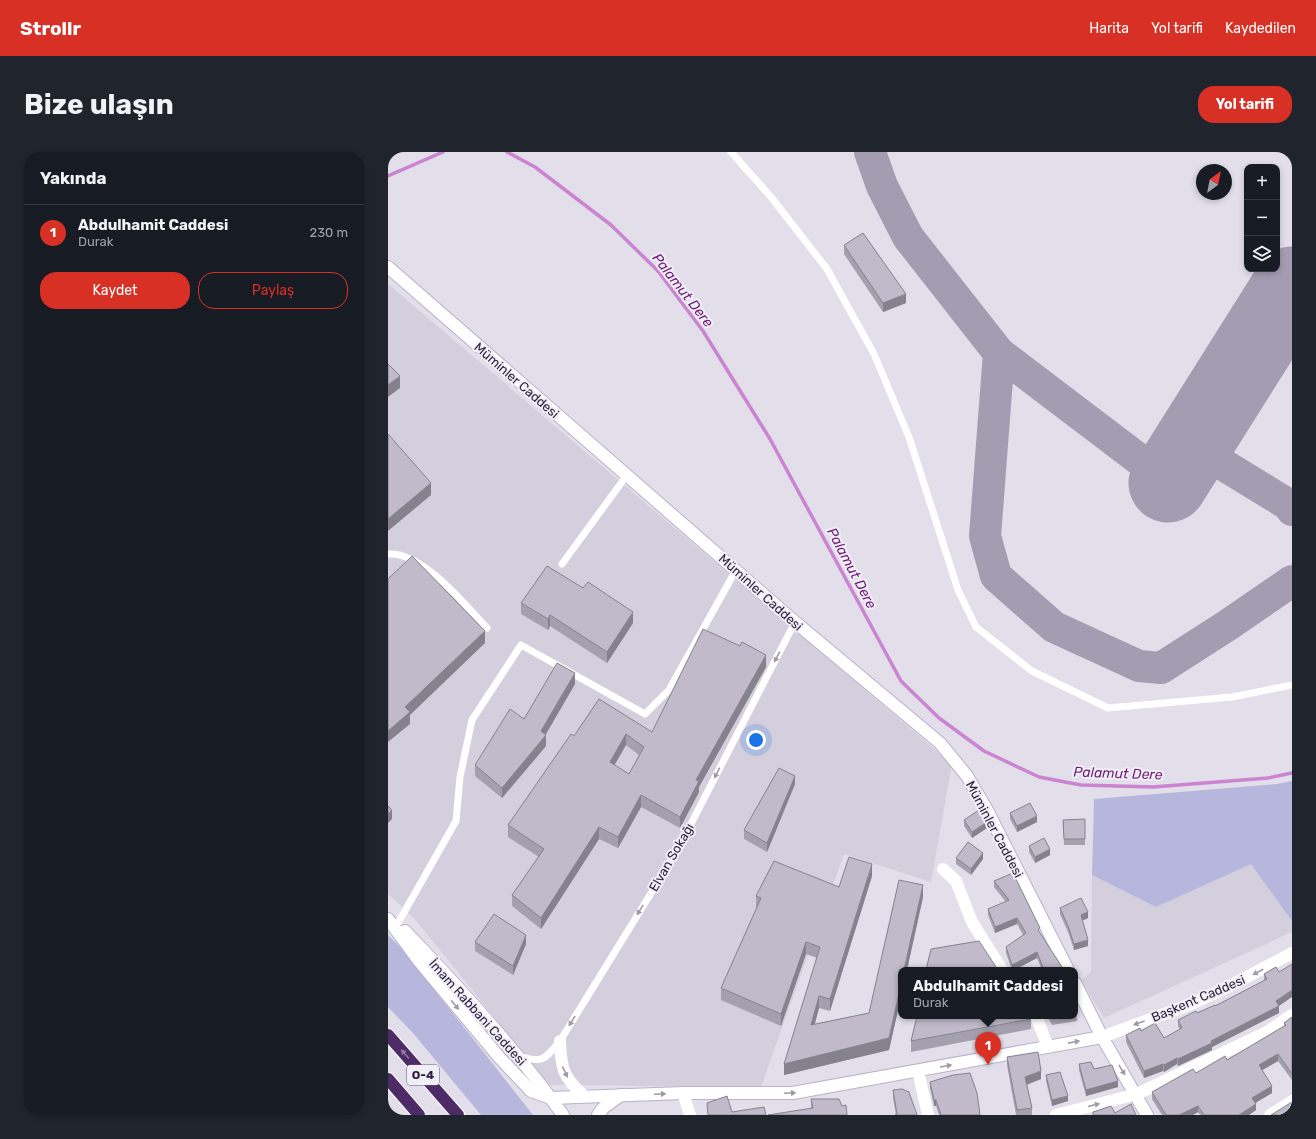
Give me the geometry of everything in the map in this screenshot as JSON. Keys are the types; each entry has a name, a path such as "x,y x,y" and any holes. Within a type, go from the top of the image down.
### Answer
{"highway":[{"name":"O-4","path":"388,1035 458,1115"},
{"name":"O-4","path":"388,1079 419,1115"}],"street":[{"name":"Müminler Caddesi","path":"388,267 794,622 940,743 967,776 988,812 1066,967"},
{"path":"943,869 956,881 972,922 1000,967"},
{"name":"İmam Rabbani Caddesi","path":"388,913 393,921 468,997 519,1056 563,1115"},
{"name":"Başkent Caddesi","path":"393,921 419,961 530,1092 551,1098 683,1093 793,1093 1102,1037 1191,1004 1228,987 1292,953"},
{"path":"1078,989 1102,1037 1137,1094 1147,1115"},
{"path":"1056,1115 1137,1094 1268,1032 1292,1015"},
{"path":"1037,1019 1048,1047"},
{"path":"560,1041 561,1064 570,1083 584,1096"},
{"path":"918,1071 928,1115"},
{"path":"683,1093 690,1115"},
{"path":"598,1115 603,1108 621,1095"},
{"path":"1270,1115 1292,1101"}],"lane":[{"path":"732,152 771,197 827,270 874,354 909,437 958,590 976,627 1032,671 1108,708 1232,698 1292,685"},
{"path":"562,564 627,476"},
{"path":"388,554 410,558 440,580 486,628"},
{"path":"393,921 456,821 460,777 472,720 521,645 645,714 669,690 736,570"},
{"name":"Elvan Sokağı","path":"519,1056 534,1061 546,1058 560,1041 677,851 794,622"}],"shaded area":[{"path":"388,284 952,764 931,882 844,854 761,1087 549,1085 414,918 388,894"},
{"path":"1292,781 1292,921 1251,864 1156,907 1092,875 1094,799 1277,784"},
{"path":"1251,863 1292,921 1292,932 1104,1018 1081,980 1091,972 1092,875 1156,907"},
{"path":"388,935 403,950 533,1115 481,1115 413,1033 388,1007"}],"building":[{"path":"863,233 906,294 883,303 844,245"},
{"path":"388,364 400,376 388,385"},
{"path":"388,434 431,483 388,519"},
{"path":"412,556 485,631 405,707 410,712 388,731 388,579"},
{"path":"547,566 583,588 588,582 633,612 607,652 550,615 548,619 521,603"},
{"path":"703,629 740,646 742,642 766,655 696,780 699,781 680,817 641,795 618,837 599,827 541,918 512,895 544,849 508,825 571,734 574,736 599,699 652,732","holes":["626,734 644,747 629,774 610,762"]},
{"path":"557,663 575,673 541,731 546,735 502,788 475,765 510,709 524,719"},
{"path":"779,768 795,776 767,843 744,830"},
{"path":"1030,803 1037,816 1017,826 1010,813"},
{"path":"388,806 392,810 388,814"},
{"path":"979,810 987,822 972,832 964,820"},
{"path":"1085,819 1085,839 1064,839 1063,820"},
{"path":"1044,838 1050,849 1035,857 1029,846"},
{"path":"968,842 983,853 971,869 956,858"},
{"path":"849,857 872,864 830,999 819,996 811,1025 869,1013 899,880 923,885 905,967 898,967 898,998 889,1038 784,1064 820,947 806,942 781,1014 721,988 761,898 756,896 774,861 839,887"},
{"path":"1013,873 1040,928 1038,930 1062,967 1043,967 1037,952 1012,965 1006,947 1026,933 1017,918 995,927 988,909 1009,900 994,881"},
{"path":"1081,898 1088,912 1081,915 1088,940 1074,944 1060,908"},
{"path":"494,914 526,935 513,966 475,942"},
{"path":"979,941 996,967 927,967 931,949"},
{"path":"1292,964 1292,990 1276,1001 1279,1006 1211,1041 1212,1043 1164,1065 1163,1064 1144,1071 1126,1035 1140,1028 1141,1031 1155,1023 1164,1038 1182,1028 1178,1020 1196,1011 1197,1013 1215,1006 1267,979 1264,974 1276,967 1279,972"},
{"path":"1292,1017 1292,1074 1278,1054 1259,1065 1272,1086 1252,1098 1256,1104 1239,1115 1204,1115 1198,1106 1179,1115 1166,1115 1152,1092 1193,1069 1196,1073 1225,1056 1227,1060 1286,1025 1284,1023"},
{"path":"916,1019 1031,1019 911,1041"},
{"path":"1038,1052 1041,1071 1025,1077 1032,1108 1017,1110 1007,1057"},
{"path":"1091,1062 1094,1069 1112,1065 1118,1081 1086,1090 1079,1064"},
{"path":"1060,1072 1068,1096 1052,1100 1046,1075"},
{"path":"970,1073 977,1093 980,1115 941,1115 936,1100 934,1100 930,1082 953,1075"},
{"path":"902,1089 909,1092 917,1115 895,1115 897,1114 893,1090"},
{"path":"727,1096 732,1112 764,1107 766,1115 708,1115 707,1103"},
{"path":"811,1099 839,1099 842,1106 846,1105 847,1115 768,1115 813,1108"},
{"path":"1292,1102 1292,1115 1271,1115"},
{"path":"1131,1104 1136,1115 1093,1115 1093,1112 1111,1106 1115,1113"}],"waterway":[{"name":"Palamut Dere","path":"388,176 443,152"},
{"name":"Palamut Dere","path":"507,152 535,167 611,225 658,271 703,331 770,439 901,681 939,718 984,751 1039,777 1081,785 1153,787 1268,778 1292,773"}],"taxiway":[{"path":"870,152 882,186 908,237 999,353"},
{"path":"1161,476 999,353 985,536 996,576 1054,627 1139,666 1161,668 1228,625 1292,581"},
{"path":"1209,456 1289,505 1292,510"}],"runway":[{"path":"1168,483 1292,286"}],"place":[{"name":"Abdulhamit Caddesi","path":"988,1065"}]}
